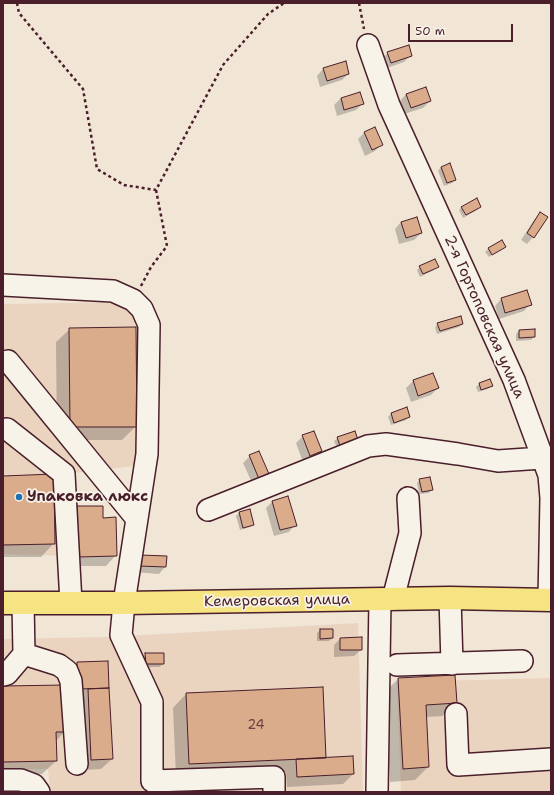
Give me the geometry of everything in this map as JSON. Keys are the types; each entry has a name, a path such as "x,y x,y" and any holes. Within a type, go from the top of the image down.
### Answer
{"main road":[{"name":"Кемеровская улица","path":"13,603 450,598 550,600"}],"street":[{"name":"2-я Гортоповская улица","path":"368,45 389,105 514,380 547,469 551,498 550,600"},
{"path":"3,285 113,291 133,300 142,310 149,325 147,454 124,602 121,635 152,702 152,781 274,777 274,792"},
{"path":"8,361 137,519"},
{"path":"7,429 64,474 71,603"},
{"path":"208,510 368,446 386,444 547,469"},
{"path":"377,792 386,599 410,533 408,498"},
{"path":"450,598 452,664"},
{"path":"13,603 24,654"},
{"path":"3,674 7,674 24,654"},
{"path":"24,654 58,665 67,671 71,681 77,764"},
{"path":"397,666 522,662"},
{"path":"456,714 458,765 551,759"},
{"path":"3,780 21,780 34,784 39,792"}],"path":[{"path":"17,3 19,13 83,89 97,169 124,186 156,190"},
{"path":"133,300 151,268 167,246 156,190 223,65 268,14 284,3"},
{"path":"359,3 368,45"}],"shaded area":[{"path":"124,302 135,311 135,466 74,473 73,556 3,554 3,304"},
{"path":"358,623 363,792 50,792 48,769 3,769 3,639 109,637"},
{"path":"551,678 551,792 401,792 397,682"}],"building":[{"path":"409,45 412,56 391,63 387,52"},
{"path":"346,61 349,74 327,81 323,68"},
{"path":"426,87 431,101 411,108 406,94"},
{"path":"360,92 364,104 344,110 341,98"},
{"path":"375,127 383,145 372,150 364,132"},
{"path":"450,163 456,180 447,183 441,167"},
{"path":"477,198 481,207 466,215 461,207"},
{"path":"540,212 548,217 534,238 527,233"},
{"path":"417,217 422,233 406,238 401,222"},
{"path":"502,240 506,247 492,255 488,248"},
{"path":"435,259 439,267 423,274 419,266"},
{"path":"527,290 532,305 505,313 501,298"},
{"path":"461,316 463,324 440,331 437,323"},
{"path":"136,327 137,427 70,427 69,328"},
{"path":"535,329 535,337 519,338 519,330"},
{"path":"433,373 439,388 418,396 413,380"},
{"path":"490,379 493,386 481,390 479,383"},
{"path":"407,407 410,417 394,423 391,413"},
{"path":"314,431 322,451 310,456 302,435"},
{"path":"355,431 358,440 340,446 337,437"},
{"path":"259,451 269,474 259,479 249,455"},
{"path":"54,474 55,544 3,545 3,476"},
{"path":"430,477 433,490 422,492 419,479"},
{"path":"288,496 297,526 280,530 272,501"},
{"path":"77,506 103,506 103,518 116,517 117,556 78,557"},
{"path":"250,509 254,525 243,528 239,512"},
{"path":"140,555 167,556 166,567 139,566"},
{"path":"320,629 333,629 333,638 320,639"},
{"path":"362,637 362,650 340,650 340,638"},
{"path":"145,653 164,653 164,664 146,664"},
{"path":"108,661 109,688 78,689 77,662"},
{"path":"455,675 457,703 426,705 429,767 403,769 398,678"},
{"path":"65,685 66,732 56,732 57,761 3,762 3,686"},
{"path":"323,687 326,758 189,764 186,693"},
{"path":"109,688 113,759 91,760 88,689"},
{"path":"353,756 354,774 297,777 296,759"}],"place":[{"name":"Упаковка люкс","path":"19,497"}]}
